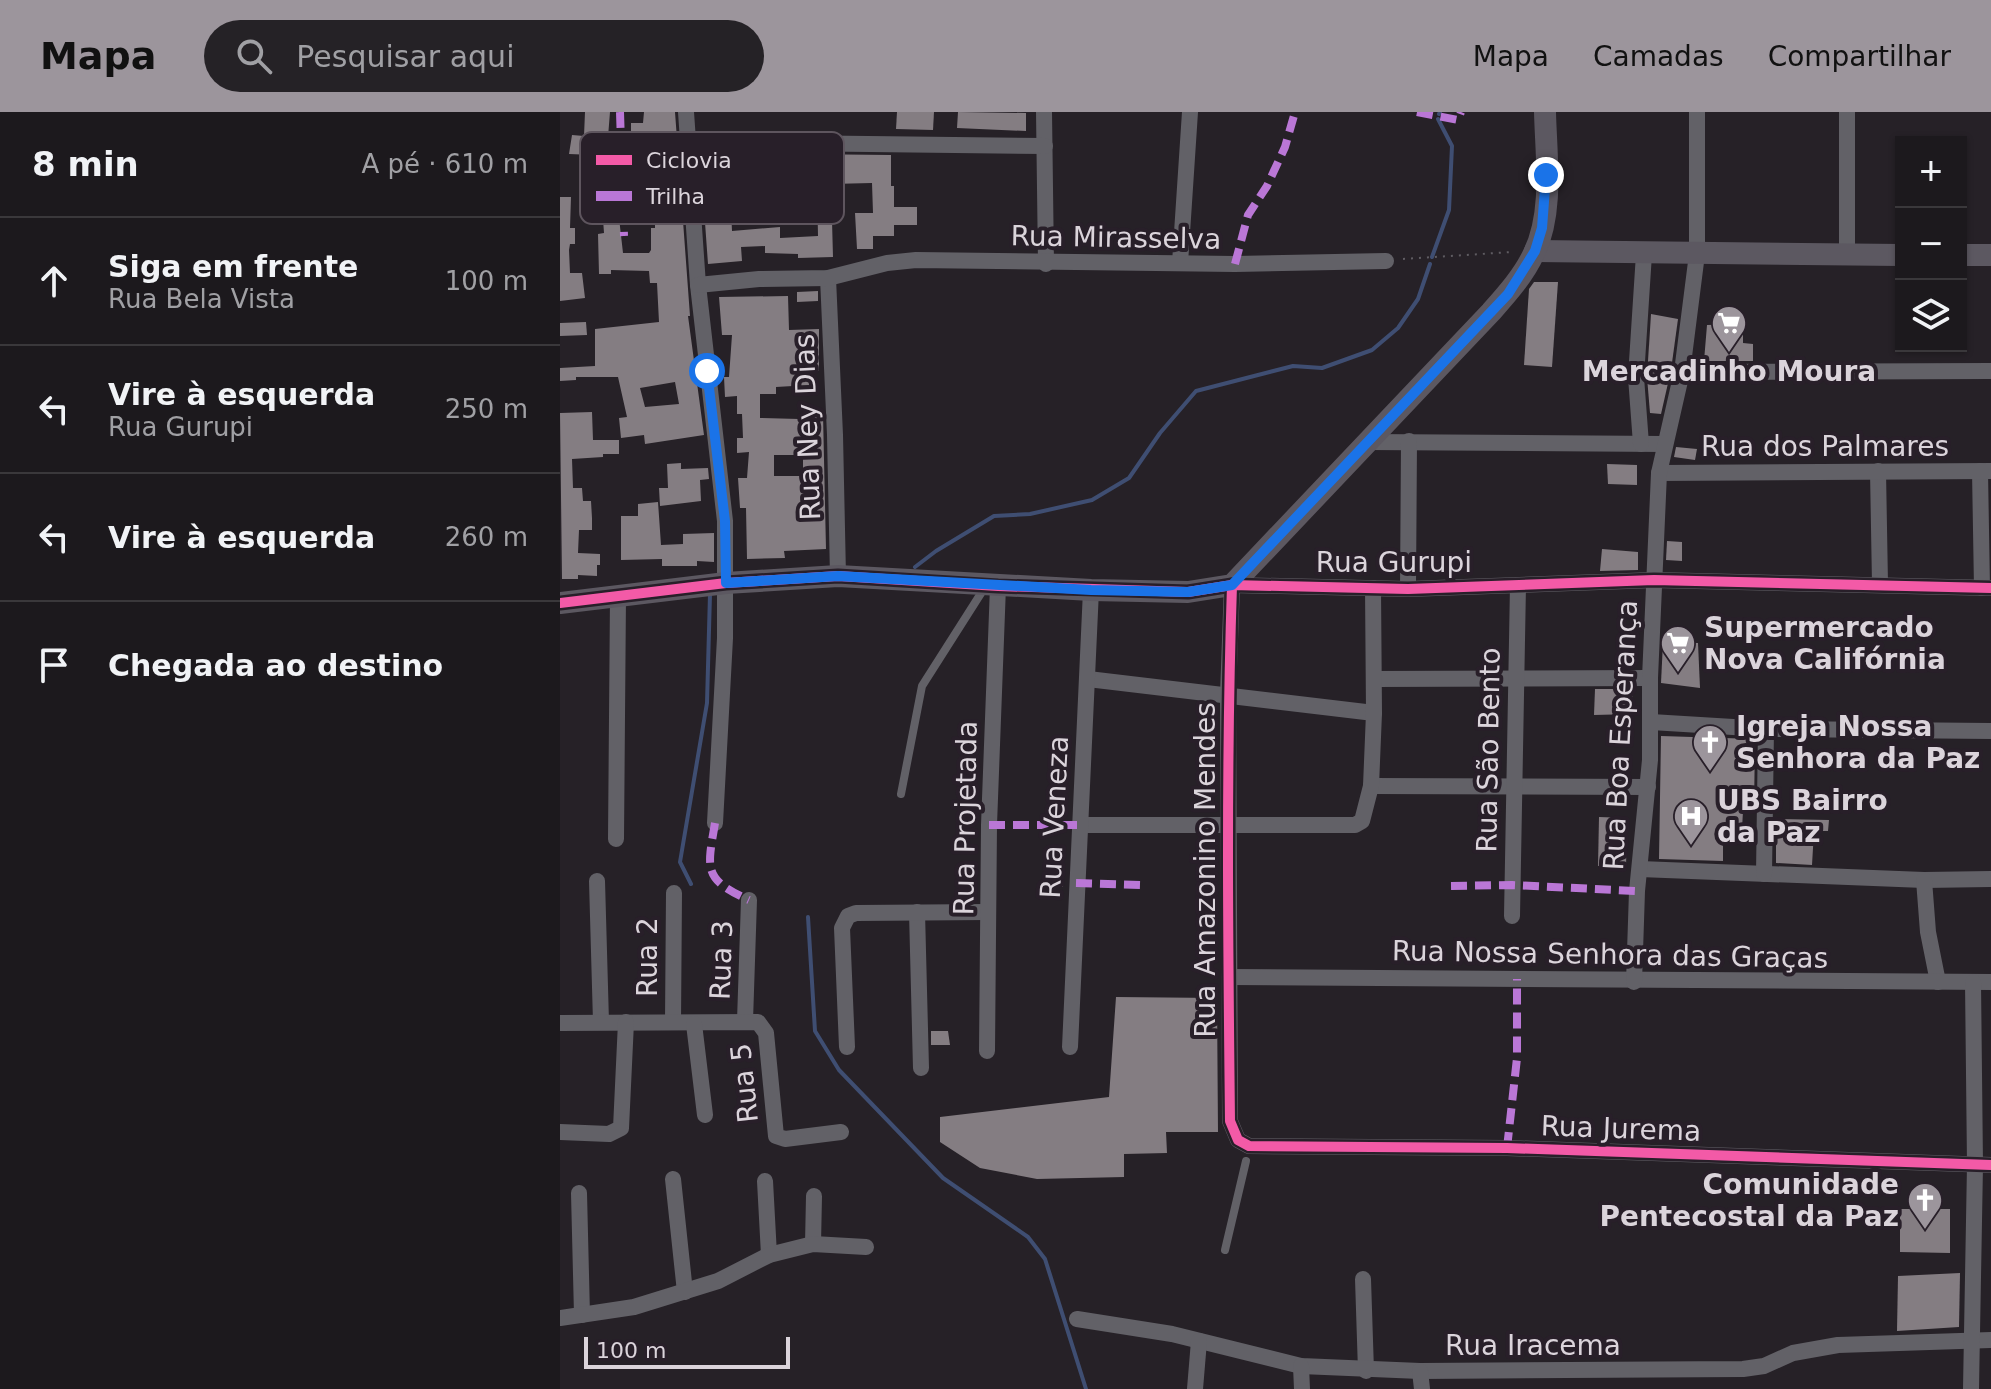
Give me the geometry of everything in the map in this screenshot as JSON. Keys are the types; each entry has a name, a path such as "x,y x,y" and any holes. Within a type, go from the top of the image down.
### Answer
{"street":[{"path":"686,112 687,132"},
{"path":"1044,112 1046,264"},
{"path":"1180,263 1190,112"},
{"path":"1232,585 1508,294 1535,251 1545,204 1545,112"},
{"name":"Rua Boa Esperança","path":"1634,982 1637,891 1648,787 1659,473 1682,372 1697,254 1697,112"},
{"path":"1847,112 1847,255"},
{"path":"844,144 1045,146"},
{"path":"694,224 725,521 725,638 715,823"},
{"path":"1535,251 1895,255"},
{"path":"1641,444 1636,377 1644,254"},
{"path":"1967,255 1991,255"},
{"name":"Rua Mirasselva","path":"698,285 759,279 828,278 887,263 916,260 1046,264 1386,261"},
{"name":"Rua Ney Dias","path":"828,278 838,576"},
{"path":"1682,372 1991,371"},
{"path":"1408,589 1409,441"},
{"path":"1367,442 1664,444"},
{"path":"1878,471 1880,584"},
{"path":"1986,471 1987,588"},
{"name":"Rua dos Palmares","path":"1659,473 1986,471"},
{"name":"Rua Gurupi","path":"560,603 726,583 838,576 992,586 1188,592 1232,585 1408,589 1654,580 1987,588"},
{"name":"Rua Amazonino Mendes","path":"1232,585 1228,694 1230,1121 1248,1154"},
{"name":"Rua São Bento","path":"1512,916 1518,585"},
{"name":"Rua Projetada","path":"987,1051 992,586"},
{"path":"1081,825 1355,825 1365,817 1371,786 1374,713 1373,588"},
{"name":"Rua Veneza","path":"1070,1047 1091,590"},
{"path":"616,839 618,596"},
{"path":"1374,679 1650,678"},
{"path":"1088,679 1374,713"},
{"path":"1651,722 1766,729 1991,731"},
{"path":"1764,874 1766,729"},
{"path":"1371,786 1648,787"},
{"path":"1640,869 1924,880 1991,879"},
{"path":"1924,880 1928,932 1938,982"},
{"path":"597,881 601,1022"},
{"name":"Rua 2","path":"673,1022 674,893"},
{"name":"Rua 3","path":"745,1021 749,900"},
{"path":"917,912 921,1068"},
{"path":"847,1047 844,921 848,916 856,913 988,912"},
{"name":"Rua Nossa Senhora das Graças","path":"1229,977 1991,982"},
{"path":"1971,1389 1983,1165 1973,982"},
{"path":"560,1023 694,1024 745,1021"},
{"name":"Rua 5","path":"745,1021 758,1022 766,1033 776,1136 785,1139 841,1132"},
{"path":"560,1132 609,1134 621,1128 626,1022"},
{"path":"694,1024 705,1115"},
{"name":"Rua Jurema","path":"1248,1154 1507,1148 1983,1165"},
{"path":"673,1179 685,1292"},
{"path":"765,1181 769,1255"},
{"path":"579,1193 582,1315"},
{"path":"813,1244 814,1196"},
{"path":"560,1318 634,1307 718,1281 769,1255 813,1244 866,1247"},
{"path":"1363,1279 1366,1371"},
{"name":"Rua Iracema","path":"1077,1319 1172,1334 1301,1366 1366,1371 1743,1369 1764,1366 1793,1353 1838,1345 1991,1340"},
{"path":"1195,1389 1199,1341"},
{"path":"1301,1366 1302,1389"},
{"path":"1420,1371 1422,1389"}],"lane":[{"path":"901,794 922,686 992,586"},
{"path":"1225,1250 1248,1154"}],"path":[{"path":"1386,261 1535,251"}],"building":[{"path":"585,112 610,112 608,132 584,132"},
{"path":"644,112 675,112 676,132 631,132 631,123 643,123"},
{"path":"897,112 934,112 933,130 896,129"},
{"path":"958,112 1026,113 1026,131 957,128"},
{"path":"572,135 580,136 580,154 569,154"},
{"path":"844,155 891,155 894,207 917,207 917,225 894,225 894,236 873,236 873,249 857,249 855,213 873,213 872,183 844,184"},
{"path":"560,197 571,197 570,228 575,228 575,244 570,244 570,273 582,273 585,298 560,301"},
{"path":"603,224 620,224 623,253 649,253 651,228 655,228 655,224 683,224 688,316 704,435 645,444 644,435 621,438 619,418 627,417 618,377 576,377 576,380 560,381 560,368 595,366 595,329 659,322 657,283 650,283 649,271 611,270 611,274 599,274 598,234 604,233","holes":["675,382 679,404 645,407 640,388"]},
{"path":"705,224 732,224 732,231 780,227 780,238 818,236 818,224 832,224 833,257 798,258 798,254 765,253 765,246 741,247 742,261 708,264"},
{"path":"1534,282 1558,282 1552,367 1524,365 1529,289"},
{"path":"818,291 818,301 797,302 797,292"},
{"path":"788,296 789,330 819,329 819,371 809,371 810,385 776,387 776,394 760,394 760,418 799,419 799,414 823,414 826,549 784,551 785,558 747,559 746,508 740,508 738,478 747,478 749,452 737,453 737,438 743,438 742,414 737,414 737,396 725,397 724,377 729,377 732,335 722,335 719,297","holes":["774,455 803,455 803,476 774,476"]},
{"path":"1651,314 1678,319 1661,414 1650,413 1647,377"},
{"path":"586,322 587,335 560,336 560,323"},
{"path":"1743,324 1743,343 1753,344 1753,361 1704,361 1707,325"},
{"path":"592,412 593,440 619,440 619,454 572,459 573,488 582,488 583,501 591,501 592,530 579,530 578,553 600,554 600,565 597,565 597,576 578,575 578,579 562,579 560,413"},
{"path":"1676,447 1697,449 1695,460 1674,457"},
{"path":"681,463 681,469 708,468 709,479 700,480 701,501 660,506 659,488 668,488 667,464"},
{"path":"1607,464 1637,465 1637,485 1608,484"},
{"path":"658,502 661,545 683,544 683,534 714,533 714,562 697,561 697,566 662,566 662,559 621,560 621,516 638,516 638,504"},
{"path":"1667,541 1682,542 1682,561 1666,560"},
{"path":"1602,549 1638,552 1638,570 1600,571"},
{"path":"1663,642 1698,643 1700,688 1661,683"},
{"path":"1595,689 1632,689 1633,714 1594,715"},
{"name":"Igreja Nossa Senhora da Paz","path":"1661,736 1755,739 1754,810 1743,811 1742,829 1723,829 1723,861 1659,859"},
{"path":"1599,817 1627,818 1626,867 1598,866"},
{"path":"1776,819 1829,820 1828,831 1814,831 1812,865 1776,863"},
{"path":"1043,873 1064,873 1063,887 1042,886"},
{"path":"1116,997 1217,998 1218,1132 1166,1132 1167,1153 1124,1154 1124,1177 1037,1179 980,1168 940,1142 940,1117 1109,1097"},
{"path":"931,1031 948,1031 950,1045 931,1045"},
{"name":"Comunidade Pentecostal da Paz","path":"1900,1209 1950,1209 1950,1253 1900,1252"},
{"path":"1960,1273 1959,1327 1897,1331 1898,1276"}],"waterway":[{"path":"1432,257 1449,210 1452,146 1438,119"},
{"path":"915,567 994,516 1030,514 1092,500 1129,478 1160,433 1196,391 1293,366 1322,368 1372,350 1398,328 1418,299 1430,264"},
{"path":"691,884 680,862 707,703 710,594"},
{"path":"808,917 815,1031 839,1070 943,1178 1028,1237 1045,1259 1086,1389"}],"marked path":[{"path":"620,112 621,132"},
{"path":"1235,264 1248,215 1267,186 1285,147 1295,112"},
{"path":"1417,112 1458,120 1461,112"},
{"path":"624,224 624,236"},
{"path":"715,823 710,852 712,871 723,886 749,900"},
{"path":"989,825 1081,825"},
{"path":"1076,883 1140,885"},
{"path":"1451,886 1512,885 1637,891"},
{"path":"1507,1148 1517,1058 1517,979"}],"cycle path":[{"path":"560,603 726,583 838,576 998,586 1188,592 1232,585 1408,589 1654,580 1991,588"},
{"path":"1232,585 1228,786 1229,1054 1230,1121 1238,1140 1249,1146 1507,1148 1991,1165"}],"place":[{"name":"Mercadinho Moura","path":"1729,354"},
{"name":"Supermercado Nova Califórnia","path":"1678,674"},
{"name":"Igreja Nossa Senhora da Paz","path":"1710,773"},
{"name":"UBS Bairro da Paz","path":"1691,847"},
{"name":"Comunidade Pentecostal da Paz","path":"1925,1231"}],"route":[{"path":"707,371 725,521 726,583 838,576 1091,590 1188,592 1232,585 1508,294 1535,251 1542,228 1546,175"}]}
